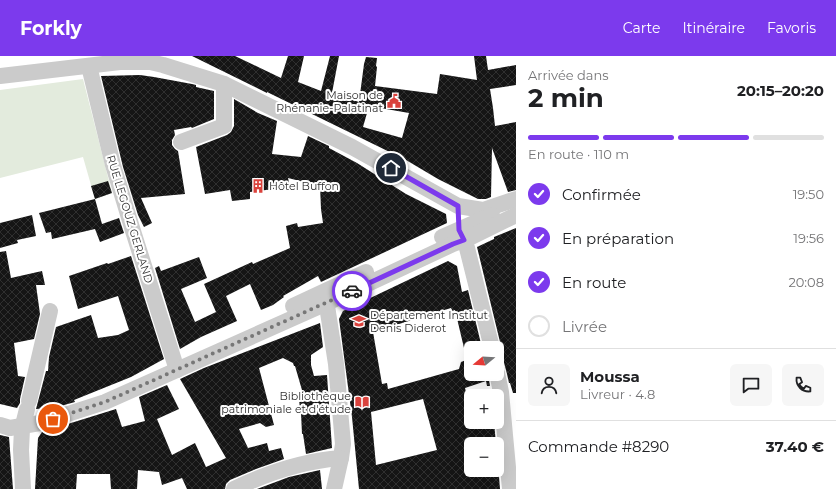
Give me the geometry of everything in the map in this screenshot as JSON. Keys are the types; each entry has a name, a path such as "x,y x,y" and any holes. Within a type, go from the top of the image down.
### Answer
{"street":[{"path":"0,76 152,59 163,65 224,84 352,147 458,206 483,210 516,199"},
{"name":"RUE LEGOUZ GERLAND","path":"89,66 113,165 176,366"},
{"path":"181,142 224,126 224,84"},
{"path":"0,425 10,428 40,423 105,402 176,366 326,297 453,244 462,235 516,203"},
{"path":"458,206 462,235 467,248 490,341"},
{"path":"462,235 516,210"},
{"path":"462,235 516,215"},
{"path":"326,297 336,364 343,444 342,458 334,489"},
{"path":"23,489 21,450 22,426 50,311"},
{"path":"499,381 501,392 510,489"},
{"path":"234,489 267,474 287,468 342,458"}],"shaded area":[{"path":"83,79 112,193 95,199 83,157 0,178 0,90"}],"building":[{"path":"192,56 235,56 281,78 288,56 304,56 298,82 321,91 330,56 339,56 332,93 359,102 366,57 377,58 375,86 437,94 440,74 477,80 474,56 486,56 488,70 516,65 516,85 490,89 495,126 516,122 516,190 508,192 492,148 491,197 486,199 478,199 438,179 406,160","holes":["369,106 409,113 402,138 363,127"]},
{"path":"140,75 192,84 196,85 196,87 214,91 214,119 192,128 174,130 175,135 172,140 172,145 178,151 185,194 141,198 152,223 144,227 138,215 123,167 101,76"},
{"path":"234,99 258,113 277,121 272,154 301,157 308,136 329,146 329,148 357,163 406,194 446,214 447,223 321,282 318,276 283,296 284,297 273,305 261,310 250,284 226,296 237,321 201,337 180,349 155,268 159,266 161,271 199,257 207,278 181,289 195,322 216,312 204,284 252,262 253,264 290,248 286,226 297,223 298,227 323,223 320,186 288,178 290,187 250,192 250,199 232,201 230,190 205,194 196,147 231,132 234,126"},
{"path":"108,181 112,193 95,199 91,186"},
{"path":"95,199 102,224 119,218 124,233 100,242 95,229 52,239 51,232 46,233 39,213"},
{"path":"32,215 36,236 17,240 18,243 0,248 0,223"},
{"path":"516,228 516,393 513,393 509,383 504,363 504,341 500,341 477,247 494,239 494,237"},
{"path":"6,251 11,278 42,271 45,285 36,285 40,314 34,339 14,343 18,376 25,377 20,403 17,408 0,404 0,252"},
{"path":"131,256 164,359 131,377 74,400 75,402 57,407 36,409 46,371 48,371 49,357 56,327 91,315 98,338 118,335 129,330 118,296 78,309 69,276"},
{"path":"448,261 457,266 462,292 468,290 480,341 464,341 464,348 455,310 452,311 451,308 373,332 382,384 387,383 388,389 459,369 461,362 464,361 464,381 486,381 464,389 464,429 495,429 495,437 464,437 464,477 499,477 500,489 359,489 352,417 339,319 343,311","holes":["423,399 437,450 376,465 371,412"]},
{"path":"320,323 323,347 311,355 311,365 314,376 327,375 332,448 306,454 302,434 299,397 304,397 295,366 293,363 283,358 259,368 274,425 266,427 260,423 239,429 248,448 267,443 269,451 281,448 284,459 230,480 226,484 225,489 187,489 182,478 162,485 159,472 138,470 137,489 111,489 110,474 77,474 76,489 35,489 38,438 42,432 116,409 122,427 145,421 139,397 167,385 179,409 157,419 172,455 195,443 206,467 226,458 180,379 204,368"},
{"path":"486,381 489,381 490,386 487,386"},
{"path":"0,435 9,437 13,489 0,489"},
{"path":"320,470 322,489 257,489 289,477"}],"way so far":[{"path":"53,419 105,402 352,291"}],"place":[{"name":"Maison de Rhénanie-Palatinat","path":"394,101"},
{"name":"Hôtel Buffon","path":"258,186"},
{"name":"Département Institut Denis Diderot","path":"359,321"},
{"name":"Bibliothèque patrimoniale et d'étude","path":"362,402"}],"route":[{"path":"352,291 464,240 459,230 458,206 391,168"}]}
